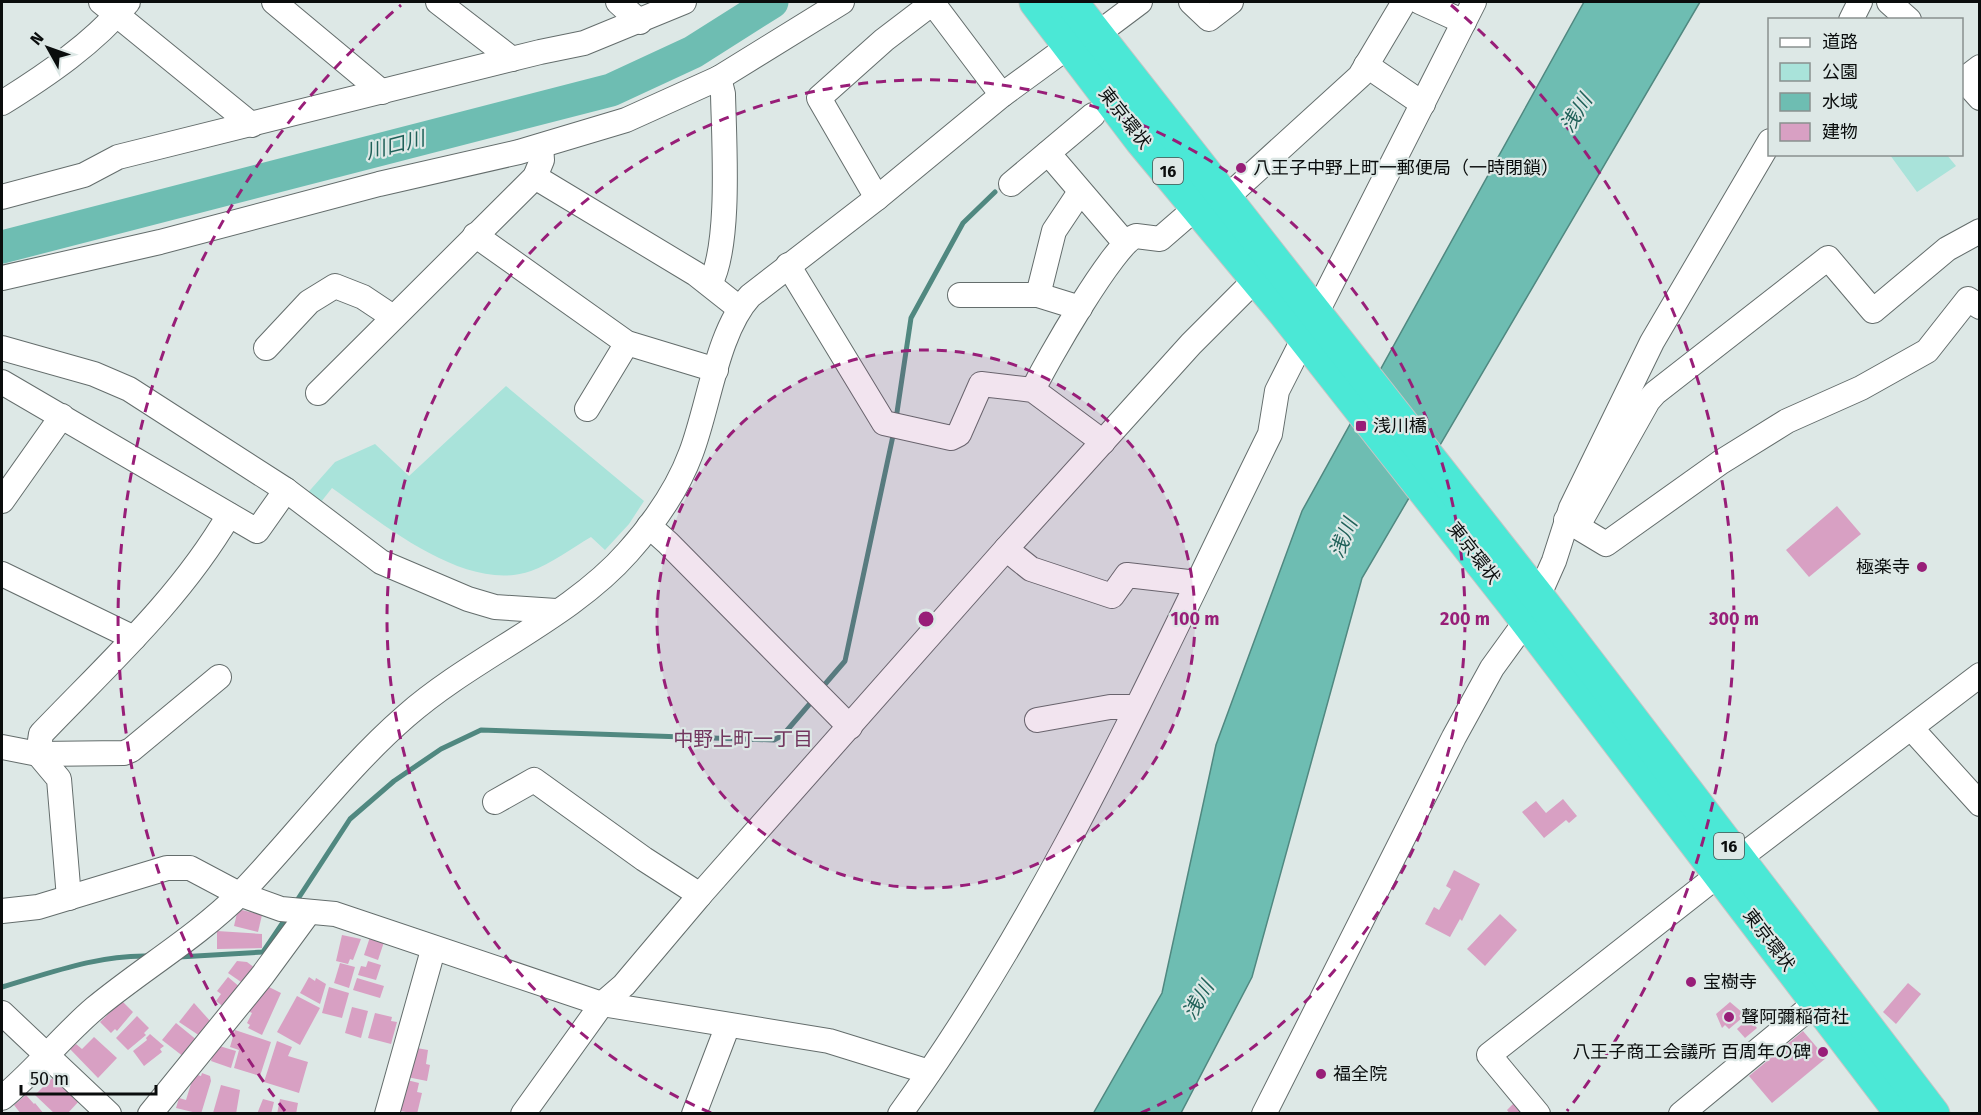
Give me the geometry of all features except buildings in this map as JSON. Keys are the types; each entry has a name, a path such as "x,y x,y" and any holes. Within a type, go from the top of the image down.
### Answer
{"highway":[{"name":"東京環状","path":"1035,2 1082,40 1525,600 1826,994 1933,1113"},
{"name":"東京環状","path":"1071,2 1082,40"},
{"name":"東京環状","path":"1211,203 1256,279 1316,333"},
{"name":"東京環状","path":"1826,994 1902,1113"}],"street":[{"path":"274,2 382,92"},
{"path":"438,2 512,59"},
{"path":"618,2 640,22"},
{"path":"2,197 84,175 118,157 512,59 584,44 684,2"},
{"path":"2,278 160,242 379,184 541,146 651,110 719,78 842,2"},
{"path":"2,1098 76,1024 178,946 239,894 392,728 455,677 556,611 606,574 649,526 688,459 726,338 739,308 761,286 877,198 1002,95 1140,2"},
{"path":"1191,2 1209,19 1231,2"},
{"path":"1033,390 1080,308 1125,243 1136,236 1155,241 1160,239 1211,203 1360,76 1404,2"},
{"path":"900,1113 983,991 1043,890 1270,434 1277,390 1316,333 1423,104 1469,12 1420,2"},
{"path":"1852,18 1860,2"},
{"path":"1889,2 1907,18"},
{"path":"877,198 819,98 884,40 930,5 935,6 1002,95"},
{"path":"2,103 48,74 115,6 252,125"},
{"path":"1366,65 1423,104"},
{"path":"1968,75 1980,98"},
{"path":"710,284 717,271 724,208 723,94 719,78"},
{"path":"1011,184 1093,115"},
{"path":"1264,1113 1525,600 1554,561 1571,524 1589,467 1652,342 1768,144"},
{"path":"318,393 535,177 542,160 541,146"},
{"path":"1048,153 1125,243"},
{"path":"535,177 710,284 739,308"},
{"path":"1038,295 1054,231 1080,192"},
{"path":"1571,524 1655,393 1828,258 1873,311 1947,249 1980,231"},
{"path":"475,235 627,343 716,370"},
{"path":"788,265 894,425 951,438 959,434 981,384 1033,390 1103,442"},
{"path":"523,1113 602,1005 624,985 700,895 1006,549 1191,344 1256,279"},
{"path":"266,348 309,302 335,286 363,297 393,317"},
{"path":"960,295 1038,295 1080,308"},
{"path":"1571,524 1605,544 1721,462 1787,421 1862,388 1927,351 1968,299 1980,306"},
{"path":"587,409 627,343"},
{"path":"2,348 94,374 129,389 286,490 381,562 495,607 556,611"},
{"path":"2,382 257,531 286,490"},
{"path":"2,501 62,416"},
{"path":"69,898 59,779 38,754 41,734 158,615 209,549 229,515"},
{"path":"649,526 677,551 808,687 850,727"},
{"path":"1006,549 1031,569 1112,596 1127,574 1197,583"},
{"path":"2,574 134,638"},
{"path":"1538,1113 1490,1055 1729,867 1980,675"},
{"path":"2,747 38,754 124,753 131,750 219,677"},
{"path":"1037,720 1110,707 1136,707"},
{"path":"1912,729 1980,804"},
{"path":"495,802 534,780 700,895"},
{"path":"2,911 38,907 167,868 190,868 239,894 298,911 335,915 433,950 602,1005 830,1041 929,1072"},
{"path":"150,1113 262,976 298,911"},
{"path":"387,1113 433,950"},
{"path":"1681,1113 1826,994"},
{"path":"2,1012 45,1056 109,1113"},
{"path":"694,1113 728,1024"}],"green space":[{"path":"1891,156 1948,156 1956,166 1917,192"},
{"path":"506,386 644,501 629,524 605,550 591,537 531,571 506,575 480,573 453,564 426,551 400,536 332,488 317,507 304,497 335,462 375,444 409,476"}],"water":[{"name":"浅川","path":"1584,2 1700,2 1362,578 1252,977 1181,1113 1093,1114 1162,993 1216,745 1302,511"}],"waterway":[{"name":"川口川","path":"2,247 611,90 693,52 772,2"},
{"path":"896,419 911,318 963,223 995,192"},
{"path":"820,690 845,661 894,431"},
{"path":"294,905 350,819 394,781 441,749 481,730 774,740 783,735 813,700"},
{"path":"179,957 263,952 288,915"},
{"path":"2,987 110,958 148,956"}],"place":[{"name":"八王子中野上町一郵便局（一時閉鎖）","path":"1241,168"},
{"name":"浅川橋","path":"1361,426"},
{"name":"極楽寺","path":"1922,567"},
{"name":"宝樹寺","path":"1691,982"},
{"name":"聲阿彌稲荷社","path":"1729,1017"},
{"name":"八王子商工会議所 百周年の碑","path":"1823,1052"},
{"name":"福全院","path":"1321,1074"}],"district":[{"name":"中野上町一丁目","path":"743,739"}]}
